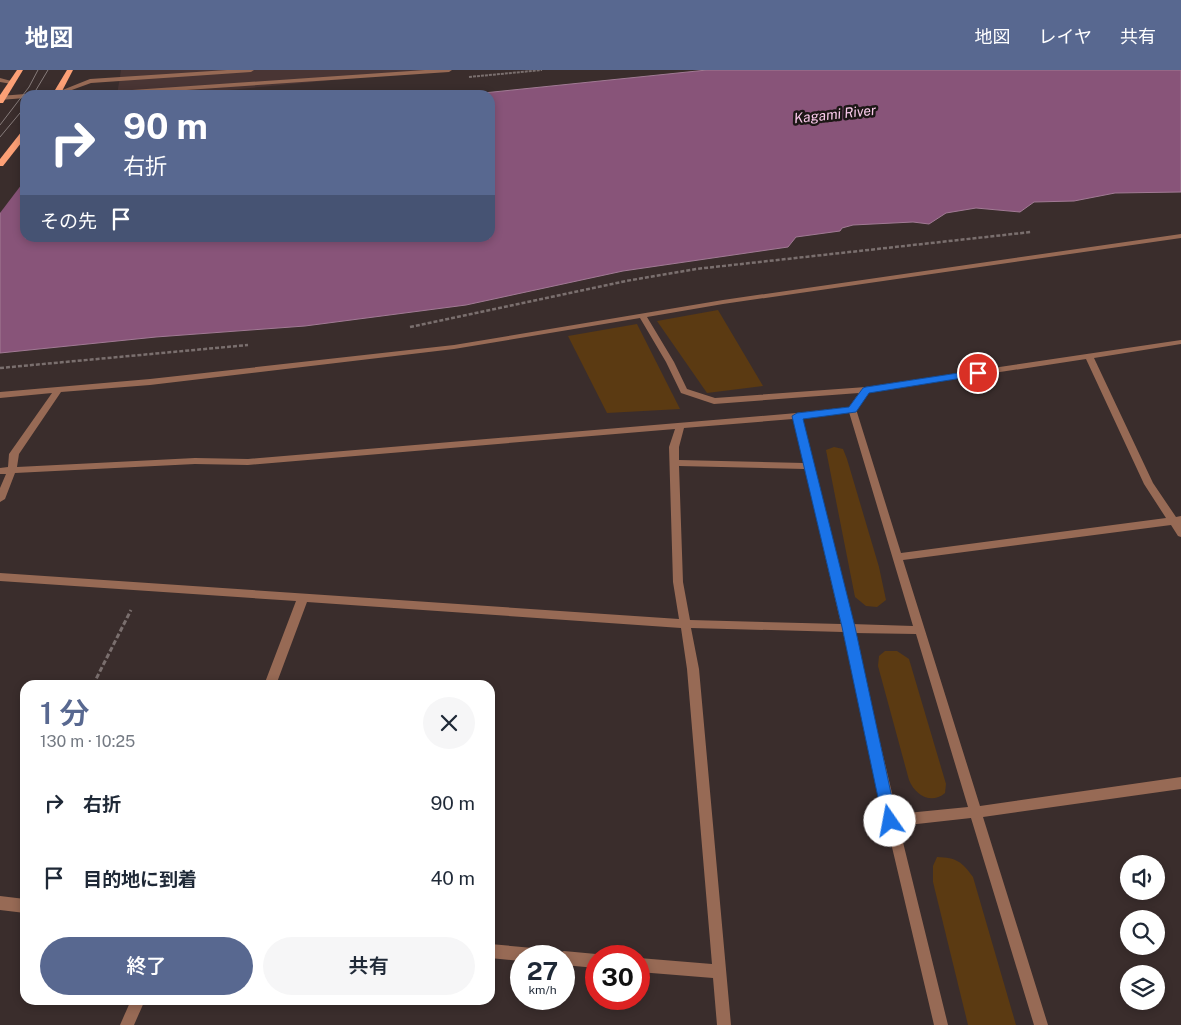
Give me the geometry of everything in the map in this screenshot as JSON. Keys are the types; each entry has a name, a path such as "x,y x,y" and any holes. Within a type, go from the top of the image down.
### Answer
{"main road":[{"path":"1,99 20,70"},
{"path":"58,90 70,70"},
{"path":"0,164 20,139"}],"street":[{"path":"68,90 90,81 251,70"},
{"path":"160,90 449,70"},
{"path":"0,80 12,82"},
{"path":"1,99 20,97"},
{"path":"0,395 150,382 454,347 723,302 1181,236"},
{"path":"643,316 670,362 684,391 695,397 714,402 866,390 1181,342"},
{"path":"1090,356 1149,484 1177,521 1181,533"},
{"path":"0,499 12,470 14,454 59,389"},
{"path":"0,471 195,461 248,462 680,428 852,410 866,390"},
{"path":"852,410 1042,1025"},
{"path":"797,416 848,627 890,821 941,1025"},
{"path":"680,428 674,447 678,582 693,669 724,1025"},
{"path":"675,463 809,466"},
{"path":"897,557 1177,521"},
{"path":"0,577 685,624 920,630"},
{"path":"272,680 303,598"},
{"path":"890,821 976,812 1181,783"},
{"path":"0,903 20,905"},
{"path":"495,951 510,953"},
{"path":"650,966 720,972"},
{"path":"127,1025 136,1005"}],"path":[{"path":"402,328 626,281 696,269 1033,232"},
{"path":"0,368 248,345"},
{"path":"96,680 143,587"}],"shaded area":[{"path":"121,70 443,70 228,90 118,90"},
{"path":"718,310 763,386 707,393 657,321"},
{"path":"637,324 680,409 607,413 568,336"},
{"path":"834,447 843,449 847,459 879,567 886,600 877,607 866,606 855,597 826,450"},
{"path":"885,651 897,651 909,659 946,784 945,793 940,797 924,797 915,790 909,780 878,666 879,656"},
{"path":"937,857 958,861 973,877 1016,1025 968,1025 933,882 933,866"}],"water":[{"name":"Kagami River","path":"707,70 1181,70 1181,192 1115,193 1074,201 1034,202 1020,212 976,208 946,213 929,224 913,222 853,225 842,228 840,231 796,237 788,247 623,271 466,305 305,326 156,337 0,353 0,128 20,127 20,242 495,242 495,92"}],"pier":[{"path":"20,124 20,187 0,213 0,126"}],"tram line":[{"path":"27,90 38,70"},
{"path":"36,90 48,70"},
{"path":"0,125 20,99"},
{"path":"0,137 20,113"}],"route":[{"path":"890,821 848,627 797,416 852,410 866,390 978,373"}]}
